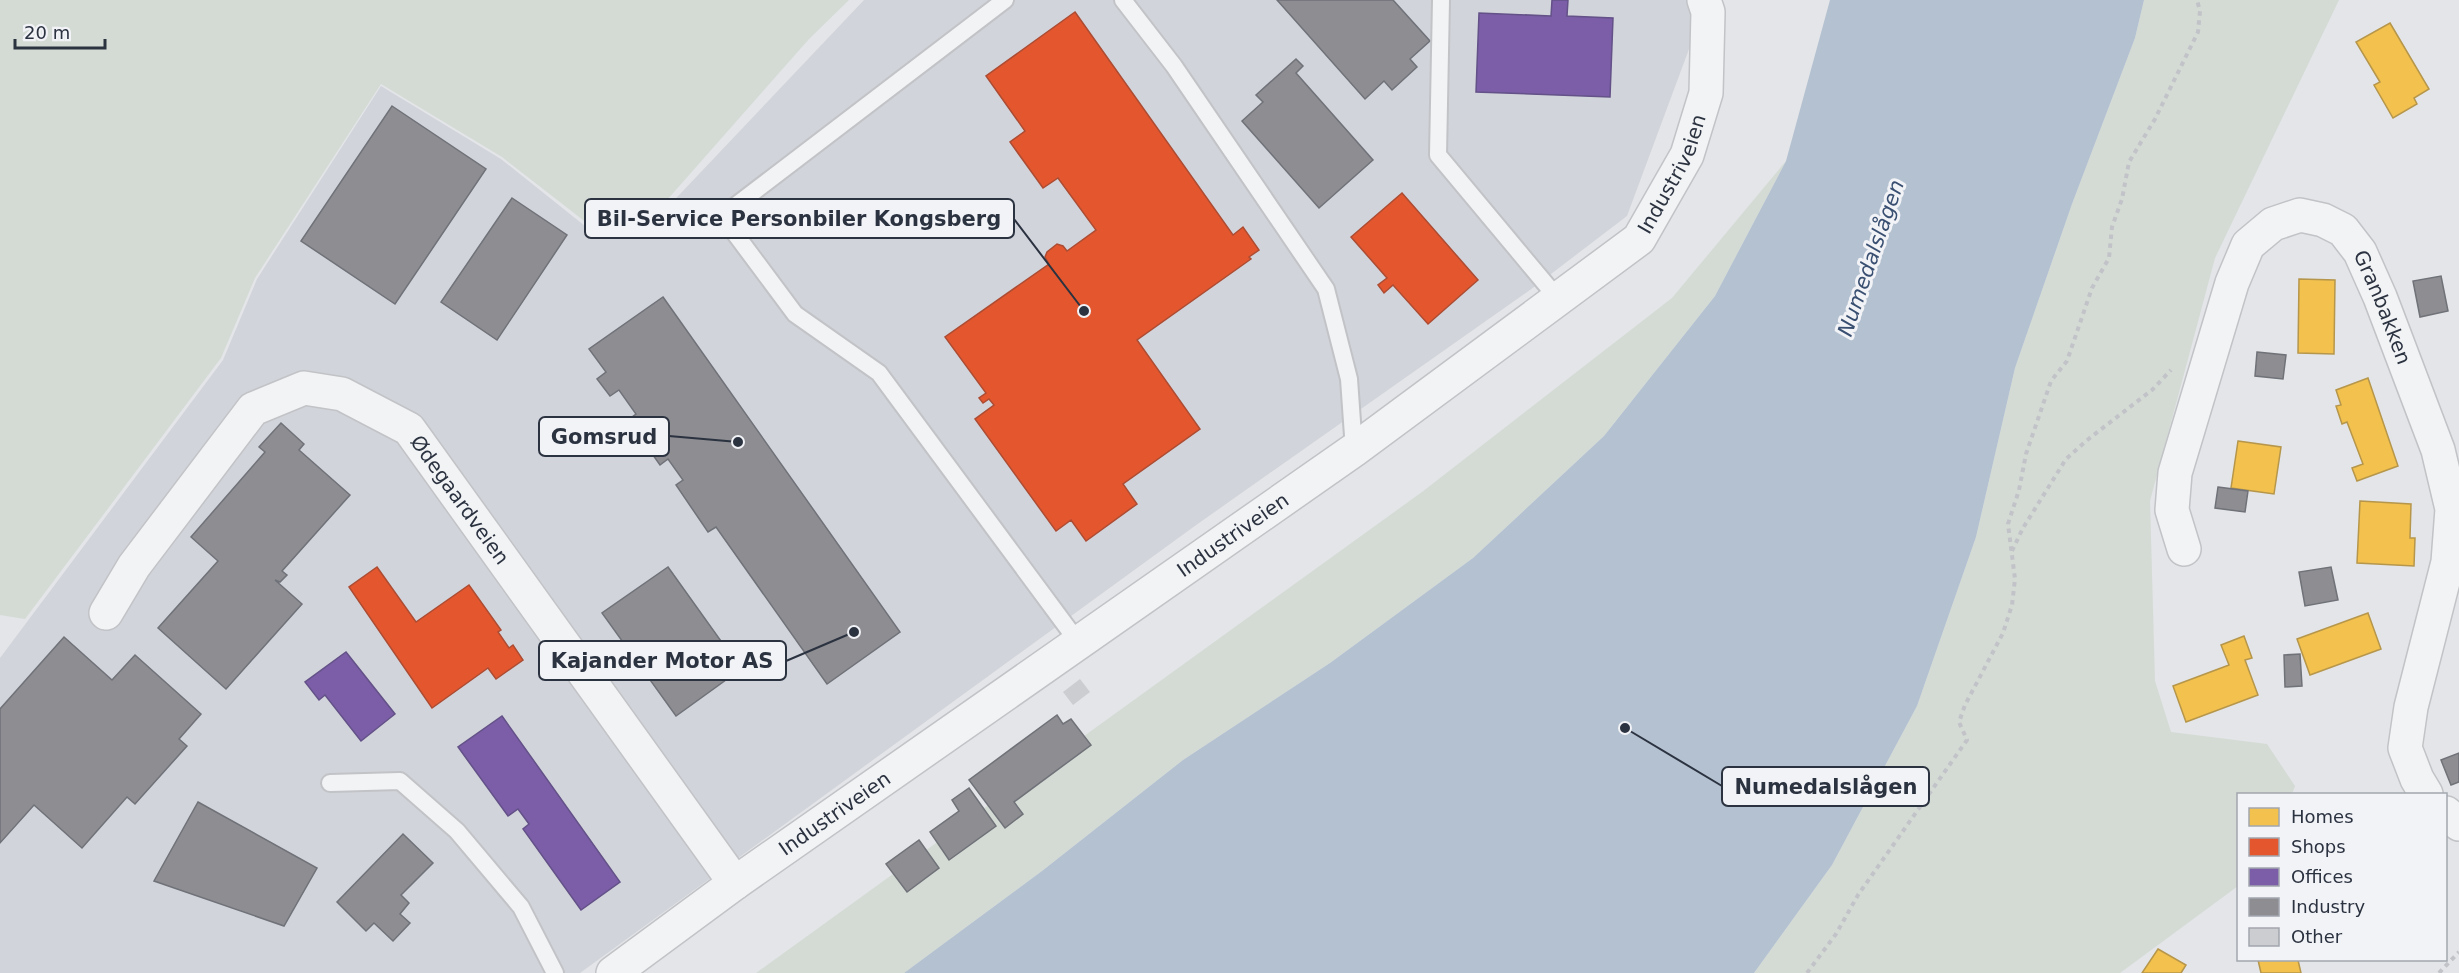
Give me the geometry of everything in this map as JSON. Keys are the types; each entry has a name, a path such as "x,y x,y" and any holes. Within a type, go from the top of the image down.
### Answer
{"street":[{"name":"Industriveien","path":"613,973 735,883 1354,450 1639,239 1686,155 1706,93 1707,12 1704,0"},
{"name":"Granbakken","path":"2184,549 2172,510 2175,473 2232,283 2248,245 2273,224 2300,215 2323,220 2343,230 2360,252 2380,297 2438,450 2452,509 2448,562 2411,707 2405,748 2425,793"},
{"name":"Ødegaardveien","path":"106,613 134,566 254,409 304,388 342,394 409,429 735,883"},
{"path":"2447,815 2459,824"}],"lane":[{"path":"1005,0 722,216 795,314 879,372 1078,642"},
{"path":"1123,0 1173,66 1326,289 1349,379 1354,450"},
{"path":"1442,0 1438,155 1558,300"},
{"path":"330,783 400,781 457,831 521,907 555,973"}],"path":[{"path":"1807,973 1836,934 1870,879 1967,740 1959,722 1965,705 2003,633 2012,605 2015,579 2008,524 2019,490 2026,454 2051,381 2067,361 2092,288 2109,258 2112,227 2122,199 2129,162 2155,119 2198,32 2200,11 2197,0"},
{"path":"2011,551 2066,459 2152,390 2184,357 2214,343"},
{"path":"2439,973 2459,952"}],"shaded area":[{"path":"0,0 849,0 809,39 659,209 601,234 502,157 381,84 255,278 221,358 25,619 0,615"},
{"path":"864,0 1723,0 1692,41 1627,216 1530,290 1199,523 580,973 0,973 0,658 223,360 257,279 381,86 501,159 600,238 662,213"},
{"path":"2144,0 2339,0 2215,258 2150,501 2155,681 2171,732 2267,744 2295,786 2292,793 2237,793 2237,887 2120,973 1754,973 1832,865 1917,706 1976,537 2015,368 2072,204 2135,38"},
{"path":"1786,161 1715,296 1604,436 1473,558 1330,663 1183,760 1042,871 904,973 756,973 1422,492 1672,298"}],"water":[{"path":"1830,0 2144,0 2135,38 2072,204 2015,368 1976,537 1917,706 1832,865 1754,973 904,973 1042,871 1183,760 1330,663 1473,558 1604,436 1715,296 1786,161"}],"building: Homes":[{"path":"2390,23 2429,89 2414,98 2417,104 2393,118 2374,85 2380,82 2356,42"},
{"path":"2299,279 2335,280 2334,354 2298,353"},
{"path":"2368,378 2398,466 2357,481 2352,468 2363,464 2347,422 2342,424 2336,406 2341,405 2336,390"},
{"path":"2238,441 2281,447 2274,494 2231,488"},
{"path":"2360,501 2411,504 2410,538 2415,538 2414,566 2357,563"},
{"path":"2368,613 2381,649 2310,675 2297,639"},
{"path":"2244,636 2252,658 2245,660 2258,695 2186,722 2173,686 2229,665 2221,645"},
{"path":"2158,949 2186,965 2181,973 2142,973"},
{"path":"2258,961 2298,961 2301,973 2261,973"}],"building: Shops":[{"path":"1075,12 1233,235 1243,227 1259,250 1249,257 1251,259 1137,340 1200,429 1123,484 1137,504 1086,541 1071,520 1056,531 975,419 994,405 989,399 983,403 979,398 986,393 945,337 1049,264 1045,257 1047,252 1057,244 1063,246 1067,251 1096,230 1058,178 1043,188 1010,142 1025,131 986,76"},
{"path":"1402,193 1478,280 1428,324 1393,285 1384,293 1378,285 1387,278 1351,237"},
{"path":"377,567 416,622 469,585 501,630 498,632 509,648 513,645 523,660 496,679 488,668 432,708 349,587"}],"building: Offices":[{"path":"1552,0 1568,0 1567,16 1613,18 1610,97 1476,92 1479,13 1551,16"},
{"path":"346,652 395,714 361,741 325,695 319,700 305,682"},
{"path":"502,716 620,882 581,910 523,829 529,824 518,809 508,816 458,747"}],"building: Industry":[{"path":"1277,0 1393,0 1430,41 1410,59 1417,67 1392,90 1384,81 1365,99"},
{"path":"1296,59 1303,66 1296,73 1373,160 1319,208 1242,121 1263,102 1256,95"},
{"path":"392,106 486,169 395,304 301,241"},
{"path":"512,198 567,235 497,340 441,302"},
{"path":"2441,276 2448,311 2420,317 2413,281"},
{"path":"663,297 900,632 827,684 716,527 708,532 676,485 683,480 668,459 660,465 628,420 636,414 619,390 610,396 597,379 606,372 589,349"},
{"path":"2257,352 2286,355 2283,379 2255,376"},
{"path":"281,423 304,444 299,450 350,495 282,571 287,575 280,582 275,580 302,604 226,689 158,628 218,561 191,537 265,452 259,447"},
{"path":"2218,487 2248,491 2245,512 2215,508"},
{"path":"668,567 741,669 676,716 602,613"},
{"path":"2331,567 2338,600 2305,606 2299,572"},
{"path":"64,637 112,680 135,655 201,714 179,739 187,746 135,804 127,797 82,848 34,805 0,843 0,709"},
{"path":"2300,654 2302,686 2285,687 2284,655"},
{"path":"1057,715 1063,724 1071,719 1091,745 1014,802 1023,814 1005,828 969,780"},
{"path":"2459,753 2459,782 2451,785 2441,760"},
{"path":"969,788 996,826 949,860 930,832 959,811 952,800"},
{"path":"198,802 317,868 284,926 154,881"},
{"path":"403,834 433,863 401,895 409,903 400,914 410,923 393,941 374,923 366,931 337,902"},
{"path":"919,840 939,868 907,892 886,864"}],"building: Other":[{"path":"1080,679 1090,692 1073,705 1063,692"}],"place":[{"name":"Bil-Service Personbiler Kongsberg","path":"1084,311"},
{"name":"Gomsrud","path":"738,442"},
{"name":"Kajander Motor AS","path":"854,632"},
{"name":"Numedalslågen","path":"1625,728"}]}
